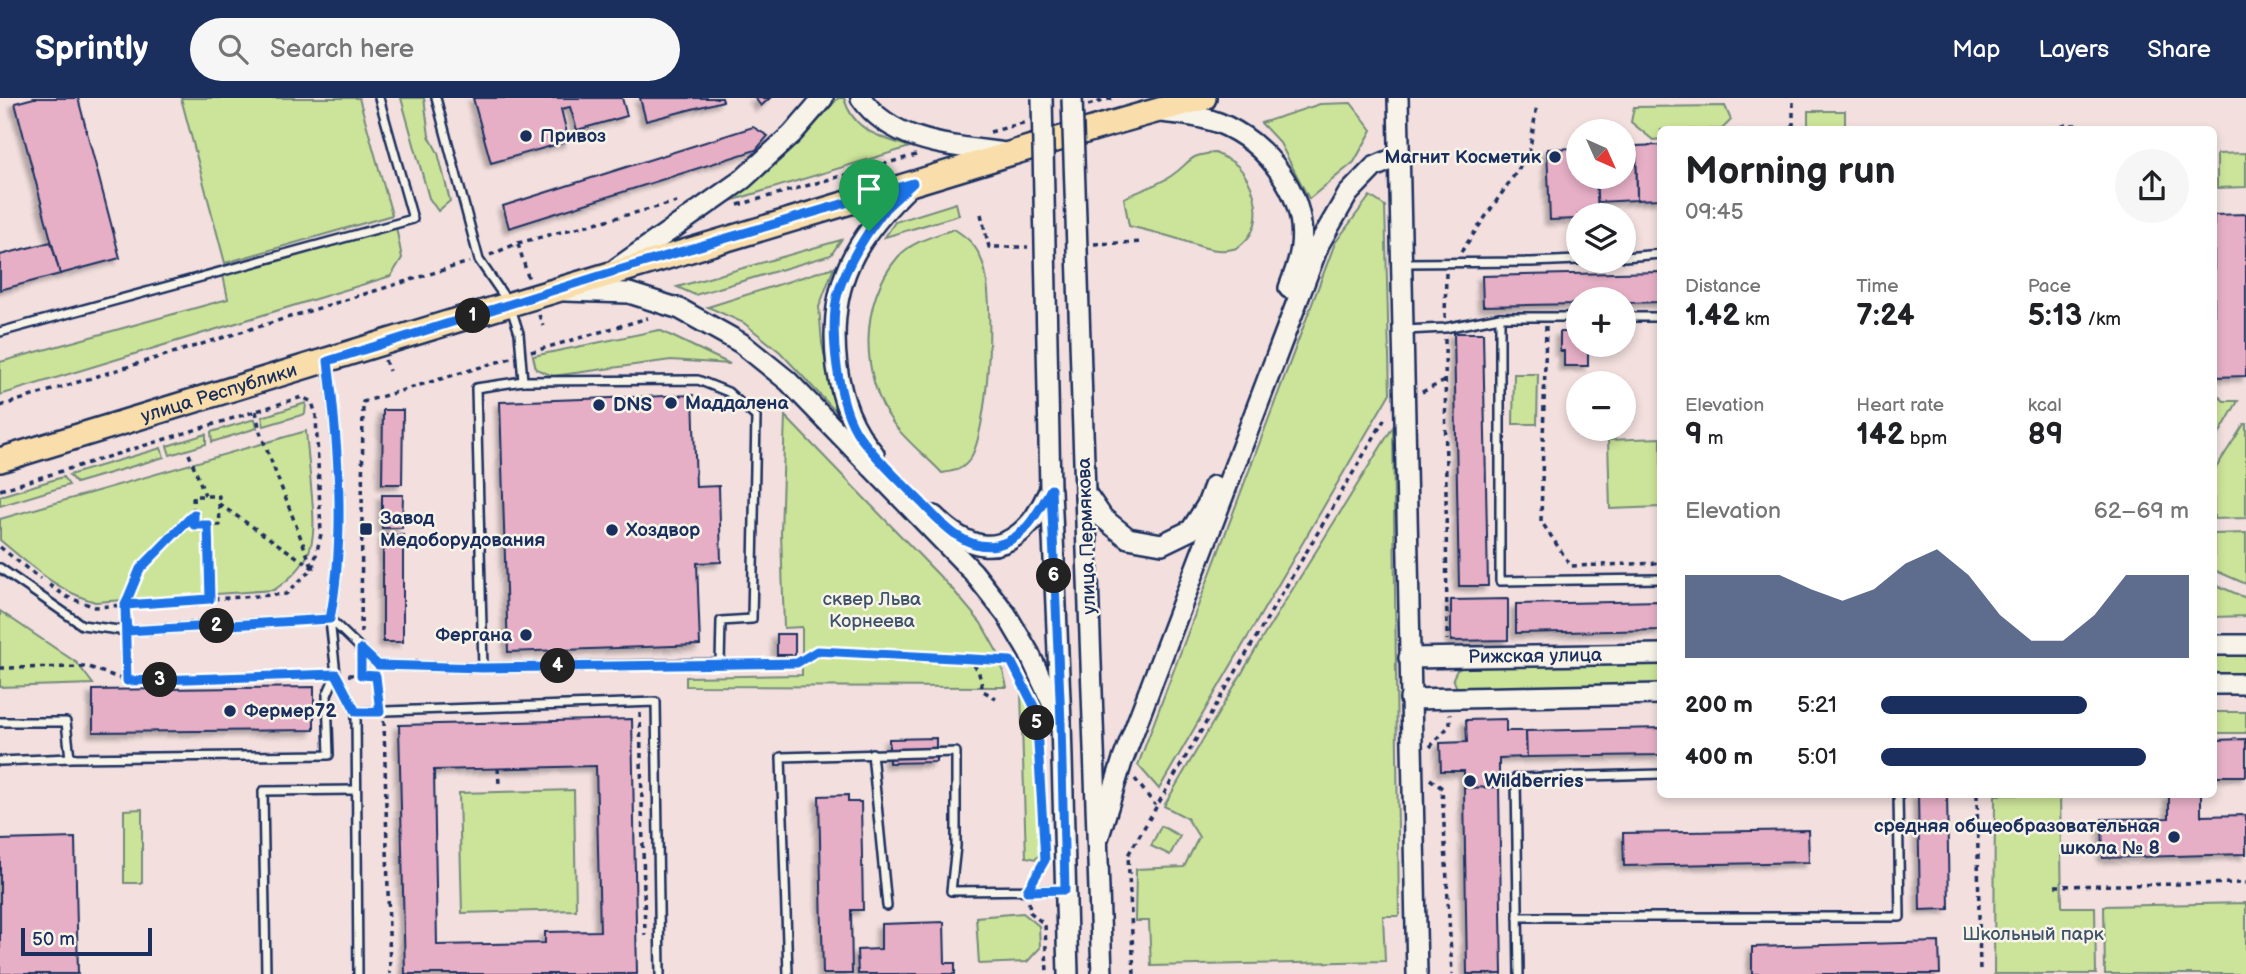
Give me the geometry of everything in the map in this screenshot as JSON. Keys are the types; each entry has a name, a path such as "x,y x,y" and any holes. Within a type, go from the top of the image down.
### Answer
{"main road":[{"path":"612,272 743,179 778,148 823,98"},
{"path":"861,98 883,123 927,141 1006,153"},
{"name":"улица Пермякова","path":"1042,98 1051,489 1068,974"},
{"name":"улица Республики","path":"0,460 612,272 913,183 1162,104 1204,98"},
{"path":"1398,98 1397,158 1417,974"},
{"name":"улица Пермякова","path":"1075,103 1102,974"},
{"path":"1085,492 1103,518 1128,538 1162,544 1191,530 1207,505 1284,303 1302,244 1298,210 1288,184 1273,162 1251,142 1220,124 1162,104"},
{"path":"1099,836 1122,762 1319,244 1348,194 1374,167 1397,158"},
{"path":"913,183 885,209 869,231 853,255 837,295 835,344 840,389 858,436 945,526 964,540 982,547 1000,544 1016,536 1033,521 1051,489"},
{"path":"554,291 629,293 680,309 741,343 788,381 973,572 1006,614 1029,653 1061,722"},
{"path":"2217,645 2246,645"},
{"name":"Рижская улица","path":"1409,658 1657,654"},
{"path":"2217,684 2246,684"},
{"path":"1410,699 1657,694"}],"lane":[{"path":"0,332 414,219 379,98"},
{"path":"436,98 479,260 510,305 519,333 523,381"},
{"path":"1636,256 1657,254"},
{"path":"1400,263 1566,260"},
{"path":"1402,330 1445,328 1500,317 1566,317"},
{"path":"1500,317 1500,581 1657,579"},
{"path":"1636,317 1657,317"},
{"path":"328,361 334,410 339,531 330,619 336,674 356,712 358,974"},
{"path":"0,568 82,625 127,631 330,619 378,665 483,668 720,663 722,621 752,619 756,417 728,392 698,380 523,381 476,387 483,668"},
{"path":"0,761 329,755 327,695 336,674"},
{"path":"356,712 656,702 660,974"},
{"path":"0,722 66,722 70,758"},
{"path":"788,974 781,757 956,752 956,846 951,891 1065,890"},
{"path":"872,753 887,906"},
{"path":"1519,974 1516,778 1657,774"},
{"path":"266,974 263,791 356,790"},
{"path":"1518,917 1900,917 1898,798"}],"path":[{"path":"1075,103 1113,98"},
{"path":"1793,102 1793,126"},
{"path":"1447,657 1445,274 1529,154 1537,106"},
{"path":"979,135 1029,121"},
{"path":"2063,126 2080,125"},
{"path":"0,406 479,260 518,243 691,198 720,211 912,157 942,145"},
{"path":"981,214 989,247 1028,247"},
{"path":"1094,244 1144,242"},
{"path":"1546,317 1541,521 1571,566 1657,563"},
{"path":"1134,974 1128,855 1392,405 1445,381"},
{"path":"0,489 302,397 312,402 316,415 321,534 313,568 286,594 95,607 68,597 41,580 0,547"},
{"path":"361,675 363,402"},
{"path":"256,411 260,432 313,568"},
{"path":"189,454 205,496"},
{"path":"193,496 219,496 219,504 220,525 194,525 193,496"},
{"path":"219,504 313,568"},
{"path":"127,681 125,605 140,569 194,514"},
{"path":"208,525 210,599"},
{"path":"720,663 797,663 817,651 1011,661 1005,650"},
{"path":"964,658 978,669 983,691 996,698"},
{"path":"0,668 89,667 127,681 336,674 376,676 380,712 384,718 390,974"},
{"path":"1430,756 1430,745 1450,725 1450,698"},
{"path":"1036,710 1045,860 1027,891 1030,912 1045,926 1047,974"},
{"path":"640,712 646,938"},
{"path":"498,768 499,784"},
{"path":"1430,768 1430,779 1442,788 1452,974"},
{"path":"1977,798 1980,974"},
{"path":"2054,886 2246,883"}],"green space":[{"path":"181,98 359,98 392,215 225,263"},
{"path":"401,98 424,98 429,136 438,153 450,201 438,211 429,198"},
{"path":"838,98 844,98 854,118 869,131 910,147 730,201 804,137"},
{"path":"1351,103 1372,130 1354,162 1309,199 1280,143 1261,123 1320,104"},
{"path":"1725,106 1731,120 1725,126 1657,126 1657,140 1653,140 1636,126 1636,119 1632,119 1634,107"},
{"path":"1808,111 1845,111 1845,126 1808,126"},
{"path":"1215,153 1240,168 1254,196 1255,224 1240,246 1215,250 1129,226 1124,198 1166,179 1194,157"},
{"path":"2246,153 2246,187 2217,188 2217,154"},
{"path":"1370,196 1385,206 1390,393 1159,789 1138,765 1335,243"},
{"path":"956,203 959,215 885,237 895,222"},
{"path":"396,227 402,258 391,276 0,395 0,362 228,299 223,275"},
{"path":"954,229 971,242 982,261 989,301 988,361 986,392 977,443 964,466 942,473 898,430 882,404 874,384 868,339 876,295 885,275 898,257 917,243"},
{"path":"841,240 831,255 695,295 677,287"},
{"path":"834,267 819,307 822,343 836,412 780,352 744,323 708,307"},
{"path":"659,330 730,364 671,360 553,376 536,369 533,356"},
{"path":"1514,374 1538,374 1537,424 1513,424"},
{"path":"2217,395 2224,401 2238,401 2217,438"},
{"path":"306,403 305,414 264,426 262,417"},
{"name":"сквер Льва Корнеева","path":"785,416 954,591 981,623 999,655 1007,687 686,686 686,677 802,675 802,627 784,628 781,533"},
{"path":"255,419 257,428 212,442 211,432"},
{"path":"2246,424 2246,518 2217,519 2217,466"},
{"path":"1393,427 1399,916 1383,916 1385,961 1151,966 1149,921 1135,921 1136,869 1184,867 1199,837 1187,818 1164,806 1263,637"},
{"path":"306,431 313,513 310,550 297,570 274,590 95,602 56,584 0,540 0,519"},
{"path":"206,434 206,444 170,455 167,446"},
{"path":"1657,438 1657,507 1610,509 1608,441"},
{"path":"161,448 164,457 76,483 69,475"},
{"path":"63,477 69,485 0,506 0,496"},
{"path":"2246,533 2246,584 2217,571 2217,534"},
{"path":"2217,585 2246,598 2246,616 2217,617"},
{"path":"0,611 77,663 93,684 0,687"},
{"path":"2246,651 2246,675 2217,676 2217,652"},
{"path":"1657,662 1657,686 1460,689 1453,678 1457,670 1465,666"},
{"path":"1021,692 1032,711 1041,853 1036,859 1026,857"},
{"path":"2217,712 2246,712 2246,733 2217,733"},
{"path":"574,790 576,910 462,913 459,793"},
{"name":"Школьный парк","path":"1995,798 2060,798 2062,907 2095,907 2096,974 1994,974"},
{"path":"142,809 142,883 124,883 124,810"},
{"path":"1161,826 1180,836 1170,855 1151,846"},
{"path":"2246,903 2246,974 2105,974 2104,906"},
{"path":"1023,913 1039,926 1040,948 1027,962 979,964 976,917"}],"building":[{"path":"34,98 78,98 120,258 60,274 15,103"},
{"name":"Привоз","path":"473,98 622,98 627,116 577,130 570,107 561,109 569,141 491,163"},
{"name":"Привоз","path":"640,98 722,98 723,101 646,121"},
{"path":"755,98 770,98 761,106"},
{"path":"753,127 768,136 756,150 509,228 503,206"},
{"path":"1657,145 1657,199 1637,200 1636,146"},
{"path":"1636,146 1637,200 1597,202 1596,189 1636,189"},
{"path":"1566,148 1566,189 1597,189 1597,203 1566,203 1566,219 1550,220 1547,149"},
{"path":"2246,214 2246,376 2217,377 2217,215"},
{"path":"51,242 60,274 0,290 0,255"},
{"path":"1657,272 1657,302 1636,303 1636,287 1566,287 1566,304 1483,306 1482,276"},
{"path":"1560,332 1566,332 1566,357 1588,357 1588,366 1564,366 1564,351 1560,351"},
{"path":"1454,333 1483,333 1488,586 1459,586"},
{"name":"Хоздвор","path":"693,395 696,487 719,486 721,562 697,563 700,645 508,652 500,402"},
{"path":"383,410 403,410 402,484 382,484"},
{"path":"382,495 403,495 402,528 382,528"},
{"path":"383,535 403,535 403,642 383,642"},
{"path":"1508,599 1508,640 1451,641 1451,600"},
{"path":"1657,601 1657,630 1516,633 1516,604"},
{"path":"777,634 795,634 795,655 777,655"},
{"path":"314,687 314,730 93,732 93,690"},
{"path":"632,719 637,974 405,974 399,725","holes":["596,766 600,931 545,932 545,943 437,945 434,770"]},
{"path":"1506,719 1506,731 1526,731 1527,757 1499,758 1499,787 1464,788 1464,771 1441,771 1440,743 1467,742 1466,720"},
{"path":"1657,728 1657,755 1527,757 1526,731"},
{"path":"936,738 936,762 889,763 889,739"},
{"path":"2246,739 2246,776 2217,776 2217,740"},
{"path":"1499,787 1502,974 1467,974 1464,788"},
{"path":"848,795 848,802 861,802 863,910 851,910 852,974 823,974 819,796"},
{"path":"1918,798 1947,798 1949,909 1920,910"},
{"name":"средняя общеобразовательная школа № 8","path":"2169,798 2201,798 2201,816 2246,815 2246,854 2103,858 2102,819 2169,818"},
{"path":"1808,830 1809,862 1624,866 1623,833"},
{"path":"75,838 78,974 0,974 0,840"},
{"path":"944,922 945,963 955,963 955,974 858,974 857,950 881,949 881,924"},
{"path":"1939,942 1940,974 1752,974 1752,947"}],"place":[{"name":"Привоз","path":"526,136"},
{"name":"Магнит Косметик","path":"1555,157"},
{"name":"Маддалена","path":"671,403"},
{"name":"DNS","path":"599,405"},
{"name":"Завод Медоборудования","path":"366,529"},
{"name":"Хоздвор","path":"612,530"},
{"name":"Фергана","path":"526,635"},
{"name":"Фермер72","path":"230,711"},
{"name":"Wildberries","path":"1470,781"},
{"name":"средняя общеобразовательная школа № 8","path":"2174,837"}],"route":[{"path":"869,231 853,255 837,295 835,344 840,389 858,436 945,526 964,540 982,547 1000,544 1016,536 1033,521 1051,489 1065,890 1027,891 1045,860 1036,710 1011,661 817,651 797,663 483,668 378,665 361,649 361,675 376,676 380,712 356,712 336,674 127,681 125,605 210,599 208,525 194,525 194,514 140,569 125,605 127,631 330,619 339,531 334,410 328,361 612,272 913,183 885,209 869,231"}]}
